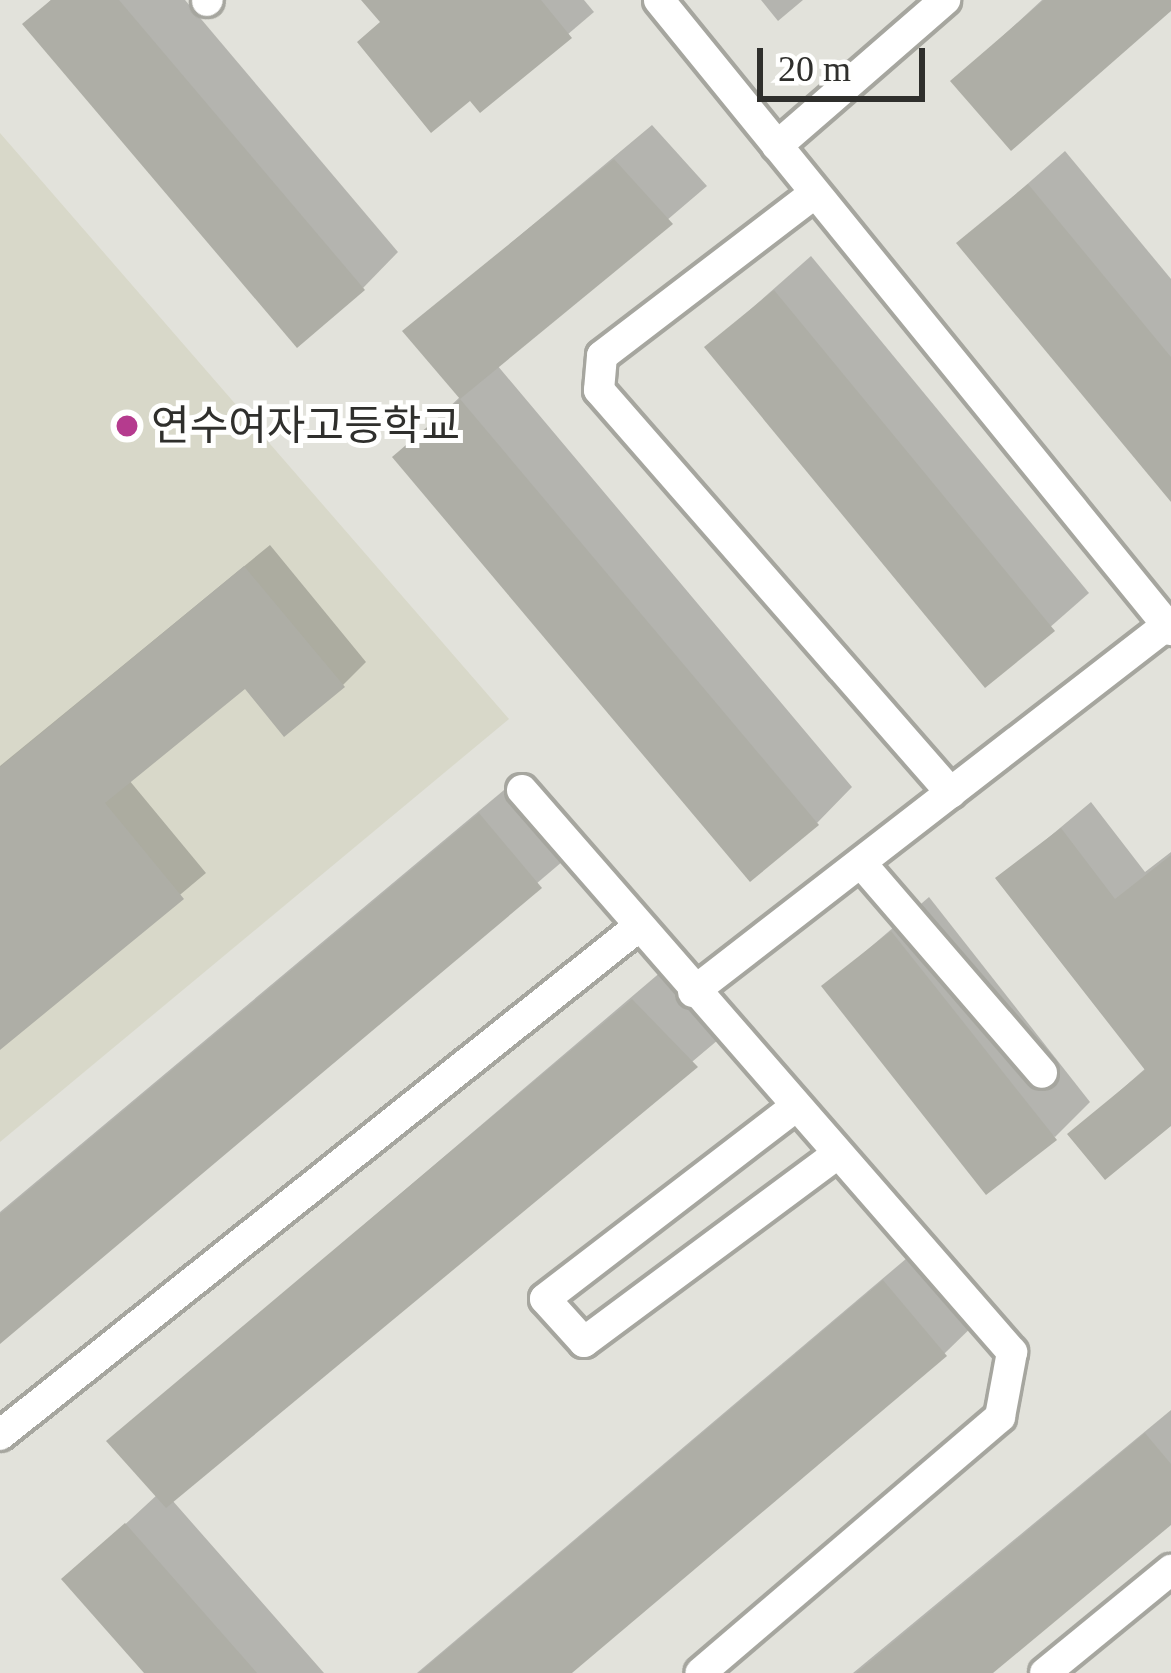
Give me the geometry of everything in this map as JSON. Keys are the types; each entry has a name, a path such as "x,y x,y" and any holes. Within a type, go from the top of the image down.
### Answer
{"lane":[{"path":"659,0 1169,627 693,992"},
{"path":"777,146 945,0"},
{"path":"815,193 602,356 599,390 951,794"},
{"path":"522,790 693,992 1012,1352 1000,1418 700,1673"},
{"path":"861,863 1042,1073"},
{"path":"0,1435 638,927"},
{"path":"795,1107 545,1299 584,1342 837,1154"},
{"path":"1045,1673 1171,1570"}],"shaded area":[{"name":"연수여자고등학교","path":"0,133 509,719 0,1142"}],"building":[{"path":"51,0 119,0 365,290 297,348 22,24"},
{"path":"361,0 541,0 572,38 480,113 470,101 431,133 357,42 380,22"},
{"path":"1044,0 1171,0 1171,11 1011,151 950,81"},
{"path":"614,159 673,224 460,399 402,331"},
{"path":"1028,184 1171,357 1171,502 956,243"},
{"path":"774,290 1055,631 985,688 704,347"},
{"path":"460,399 819,825 750,882 392,457"},
{"path":"244,566 345,687 284,737 245,689 105,803 184,899 0,1050 0,767"},
{"path":"479,813 542,888 0,1344 0,1214"},
{"path":"1061,828 1115,899 1171,855 1171,1126 1105,1180 1067,1134 1145,1070 995,878"},
{"path":"891,931 1057,1140 986,1195 821,986"},
{"path":"632,999 698,1067 166,1508 106,1441"},
{"path":"883,1280 947,1356 572,1673 419,1673"},
{"path":"1145,1433 1171,1464 1171,1525 993,1673 856,1673"},
{"path":"125,1523 257,1673 144,1673 61,1579"}],"place":[{"name":"연수여자고등학교","path":"127,426"}]}
